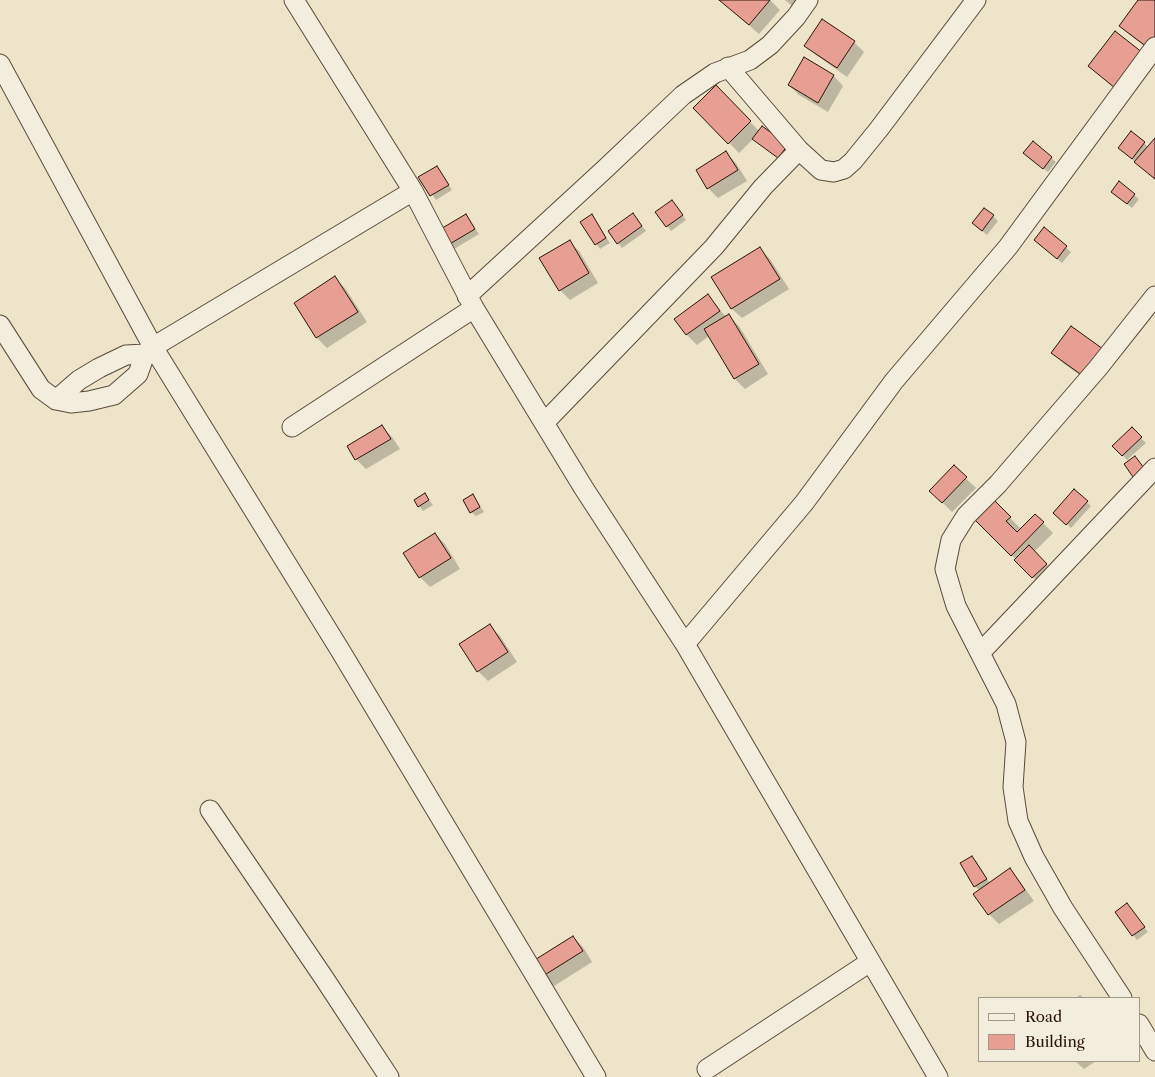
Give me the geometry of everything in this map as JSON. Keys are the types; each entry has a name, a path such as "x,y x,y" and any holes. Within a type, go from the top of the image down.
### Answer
{"street":[{"path":"294,0 413,191 470,302 583,487 685,644 938,1077"},
{"path":"292,427 470,302 683,94 715,72 750,60 770,45 796,17 808,0"},
{"path":"728,67 799,150 821,170 834,172 844,169 853,161 879,130 976,0"},
{"path":"685,644 804,503 894,381 1008,247 1155,47"},
{"path":"0,64 149,351 340,650 596,1077"},
{"path":"544,423 714,247 763,187 799,150"},
{"path":"56,400 80,380 100,368 126,355 149,351 413,191"},
{"path":"1121,997 1063,908 1034,857 1018,821 1013,787 1016,742 1006,704 956,606 945,570 951,540 966,516 998,484 1098,368 1155,296"},
{"path":"0,325 41,389 56,400 71,403 89,401 114,394 138,374 149,351"},
{"path":"980,652 1155,468"},
{"path":"210,810 389,1077"},
{"path":"706,1069 870,962"},
{"path":"1140,1026 1155,1051"}],"building":[{"path":"719,0 770,0 749,25"},
{"path":"1138,0 1155,0 1155,36 1147,47 1119,26"},
{"path":"822,19 855,41 837,68 804,46"},
{"path":"1115,31 1143,53 1115,88 1088,66"},
{"path":"804,57 834,75 818,103 788,85"},
{"path":"716,85 751,121 728,144 693,108"},
{"path":"762,126 788,145 778,158 752,139"},
{"path":"1131,131 1145,142 1132,159 1118,148"},
{"path":"1155,138 1155,179 1134,162"},
{"path":"1033,141 1052,157 1043,169 1023,153"},
{"path":"726,151 738,170 707,189 696,170"},
{"path":"437,166 449,185 430,196 418,177"},
{"path":"1119,181 1135,194 1127,204 1111,192"},
{"path":"672,200 683,215 666,227 655,212"},
{"path":"984,208 994,215 982,231 972,223"},
{"path":"633,213 642,226 617,244 608,231"},
{"path":"466,214 475,229 448,245 439,230"},
{"path":"592,214 606,238 595,245 580,222"},
{"path":"1044,227 1067,246 1057,259 1034,240"},
{"path":"570,240 589,273 559,291 539,258"},
{"path":"760,247 780,279 731,309 711,277"},
{"path":"335,276 358,312 316,338 294,303"},
{"path":"708,294 720,311 686,335 674,319"},
{"path":"729,314 759,364 734,379 704,329"},
{"path":"1071,326 1103,349 1083,376 1051,353"},
{"path":"382,425 391,439 355,460 347,446"},
{"path":"1132,427 1142,437 1122,456 1112,446"},
{"path":"1135,456 1144,468 1133,477 1124,464"},
{"path":"954,465 967,477 942,503 929,491"},
{"path":"1074,489 1088,501 1066,525 1053,513"},
{"path":"425,493 429,500 418,507 414,500"},
{"path":"473,494 480,507 470,513 463,500"},
{"path":"994,500 1011,517 1006,521 1017,532 1035,514 1044,522 1011,556 975,520"},
{"path":"435,533 451,558 419,578 403,553"},
{"path":"1029,545 1047,564 1032,578 1014,560"},
{"path":"490,624 508,652 477,672 459,644"},
{"path":"972,856 987,879 974,887 960,863"},
{"path":"1010,868 1025,890 988,915 973,894"},
{"path":"1127,903 1145,927 1132,936 1115,912"},
{"path":"573,936 583,951 543,976 533,961"}]}
